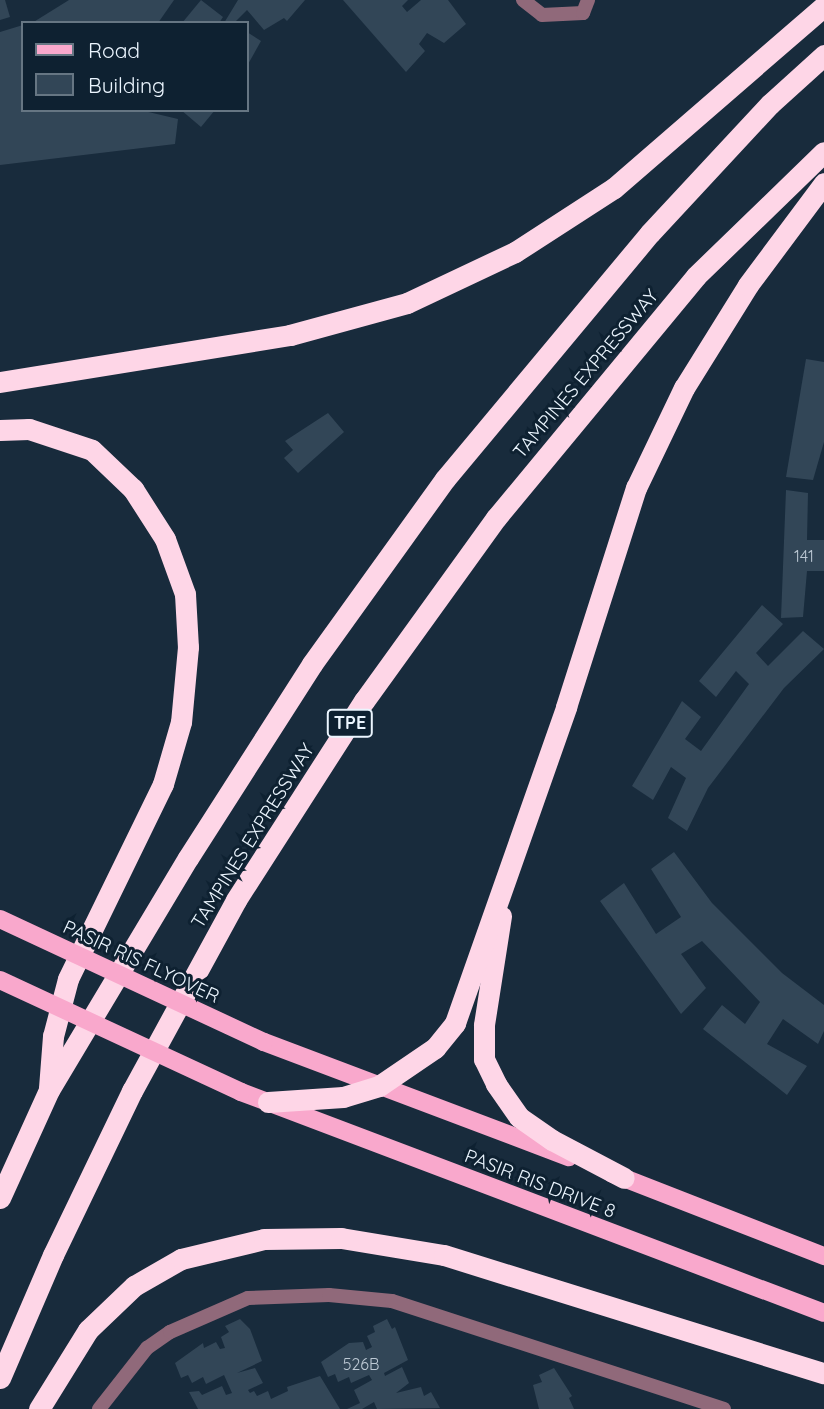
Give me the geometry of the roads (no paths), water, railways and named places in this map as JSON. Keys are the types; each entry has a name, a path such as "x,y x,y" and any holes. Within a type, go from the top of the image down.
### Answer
{"highway":[{"path":"0,382 290,335 407,303 515,251 614,188 824,6"},
{"path":"0,1198 49,1090 188,858 312,664 444,480 650,233 770,104 824,55"},
{"name":"TAMPINES EXPRESSWAY","path":"0,1378 132,1091 236,900 365,702 496,518 696,276 824,152"},
{"path":"268,1102 343,1097 379,1086 409,1070 455,1023 505,882 636,488 684,388 748,285 824,183"},
{"path":"0,430 29,429 92,450 133,489 165,539 185,594 188,647 181,722 163,784 68,979 53,1035 49,1090"},
{"path":"505,882 484,1025 484,1059 519,1117 552,1140 624,1178"},
{"path":"39,1409 88,1330 134,1286 181,1259 264,1239 341,1238 444,1255 824,1373"}],"main road":[{"name":"PASIR RIS FLYOVER","path":"0,919 264,1042"},
{"name":"PASIR RIS DRIVE 8","path":"0,980 242,1092 824,1313"},
{"name":"PASIR RIS DRIVE 8","path":"264,1042 824,1256"}],"street":[{"path":"523,0 542,15 583,13 588,0"},
{"path":"99,1409 147,1348 170,1332 248,1298 329,1295 392,1301 724,1409"}]}
